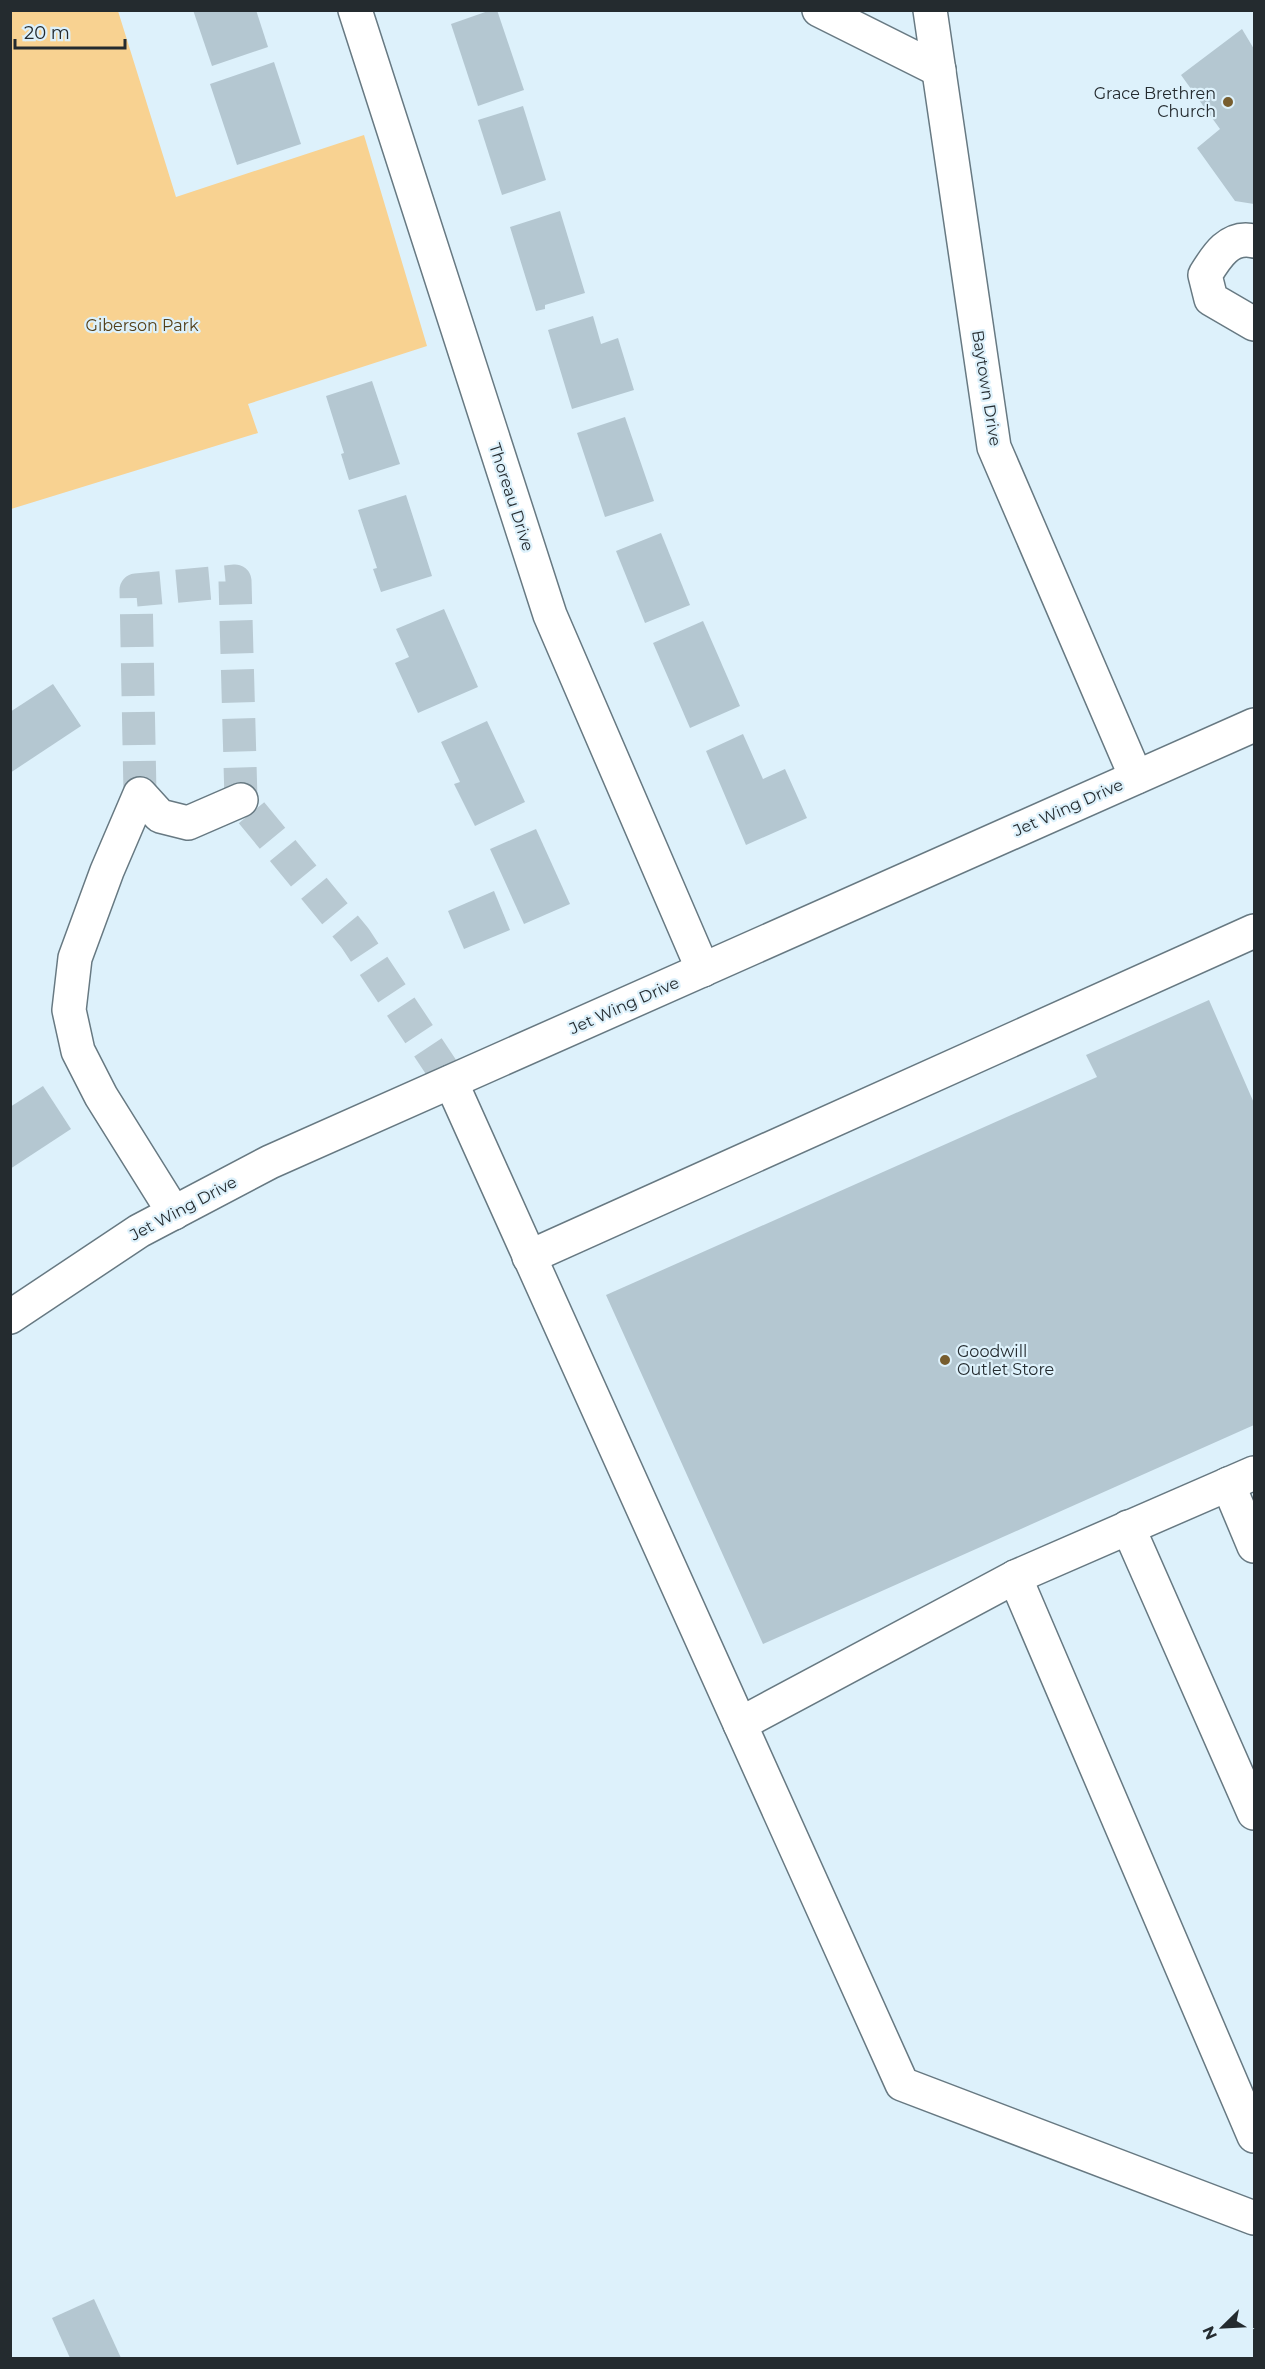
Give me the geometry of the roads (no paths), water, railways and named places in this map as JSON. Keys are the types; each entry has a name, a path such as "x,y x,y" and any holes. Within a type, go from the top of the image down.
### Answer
{"street":[{"name":"Thoreau Drive","path":"355,10 550,615 703,970"},
{"path":"819,10 939,70"},
{"name":"Baytown Drive","path":"930,10 994,447 1136,777"},
{"path":"1254,241 1245,239 1220,250 1205,275 1211,299 1254,324"},
{"name":"Jet Wing Drive","path":"10,1317 139,1231 270,1162 1254,725"},
{"path":"174,1213 100,1096 78,1051 69,1010 75,958 107,871 140,794 160,816 188,823 240,800"},
{"path":"529,1257 1254,931"},
{"path":"451,1082 902,2084 1254,2218"},
{"path":"740,1724 1015,1577 1241,1479 1254,1546"},
{"path":"1128,1527 1254,1813"},
{"path":"1015,1577 1254,2136"}],"tunnel":[{"path":"140,794 136,590 235,581 241,800 355,938 451,1082"}],"place":[{"name":"Grace Brethren Church","path":"1228,102"},
{"name":"Goodwill Outlet Store","path":"945,1360"}],"park label":[{"name":"Giberson Park","path":"142,325"}]}
